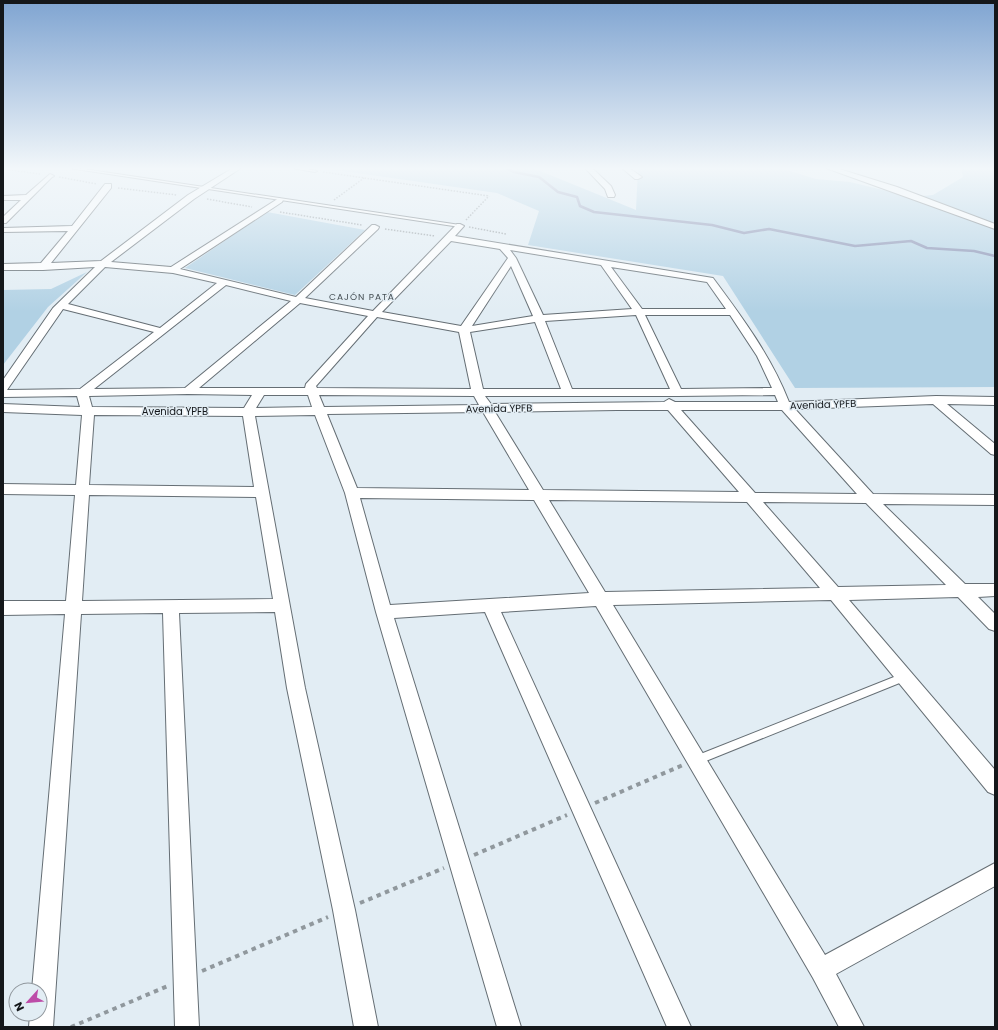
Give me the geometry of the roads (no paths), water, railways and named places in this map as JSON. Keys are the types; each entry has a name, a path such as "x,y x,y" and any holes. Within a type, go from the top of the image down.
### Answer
{"street":[{"path":"43,266 83,216"},
{"path":"3,388 56,310 103,264 166,216"},
{"path":"173,270 254,216"},
{"path":"966,216 995,227"},
{"path":"460,226 376,313 310,386 352,493 384,612 509,1027"},
{"path":"188,391 298,300 375,227"},
{"path":"3,230 73,228"},
{"path":"450,238 504,248 710,280 734,312 766,364 785,406 870,500 995,624"},
{"path":"504,248 512,258 568,393"},
{"path":"512,258 464,330 478,393 821,970 852,1027"},
{"path":"604,263 639,312 675,400 753,498 995,785"},
{"path":"3,267 103,264 173,270 298,300 464,330 538,318 639,312 734,312"},
{"path":"41,1027 88,414 82,393 223,283"},
{"path":"62,305 162,331"},
{"name":"Avenida YPFB","path":"3,394 188,391 661,393 675,400 785,406 936,400 995,401"},
{"path":"260,391 248,412 296,688 344,910 366,1027"},
{"name":"Avenida YPFB","path":"3,408 87,411 248,412 487,408 675,400 779,391"},
{"path":"936,400 995,451"},
{"path":"3,489 262,492"},
{"path":"352,493 870,500 995,500"},
{"path":"384,612 600,599 995,590"},
{"path":"3,608 281,605"},
{"path":"490,605 679,1027"},
{"path":"171,606 187,1027"},
{"path":"821,970 995,874"}],"lane":[{"path":"392,216 460,226"},
{"path":"696,760 904,677"}],"waterway":[{"path":"631,216 712,225 744,233 769,229 855,246 911,241 927,248 974,251 995,256"}],"district":[{"name":"CAJÓN PATA","path":"362,297"}]}
